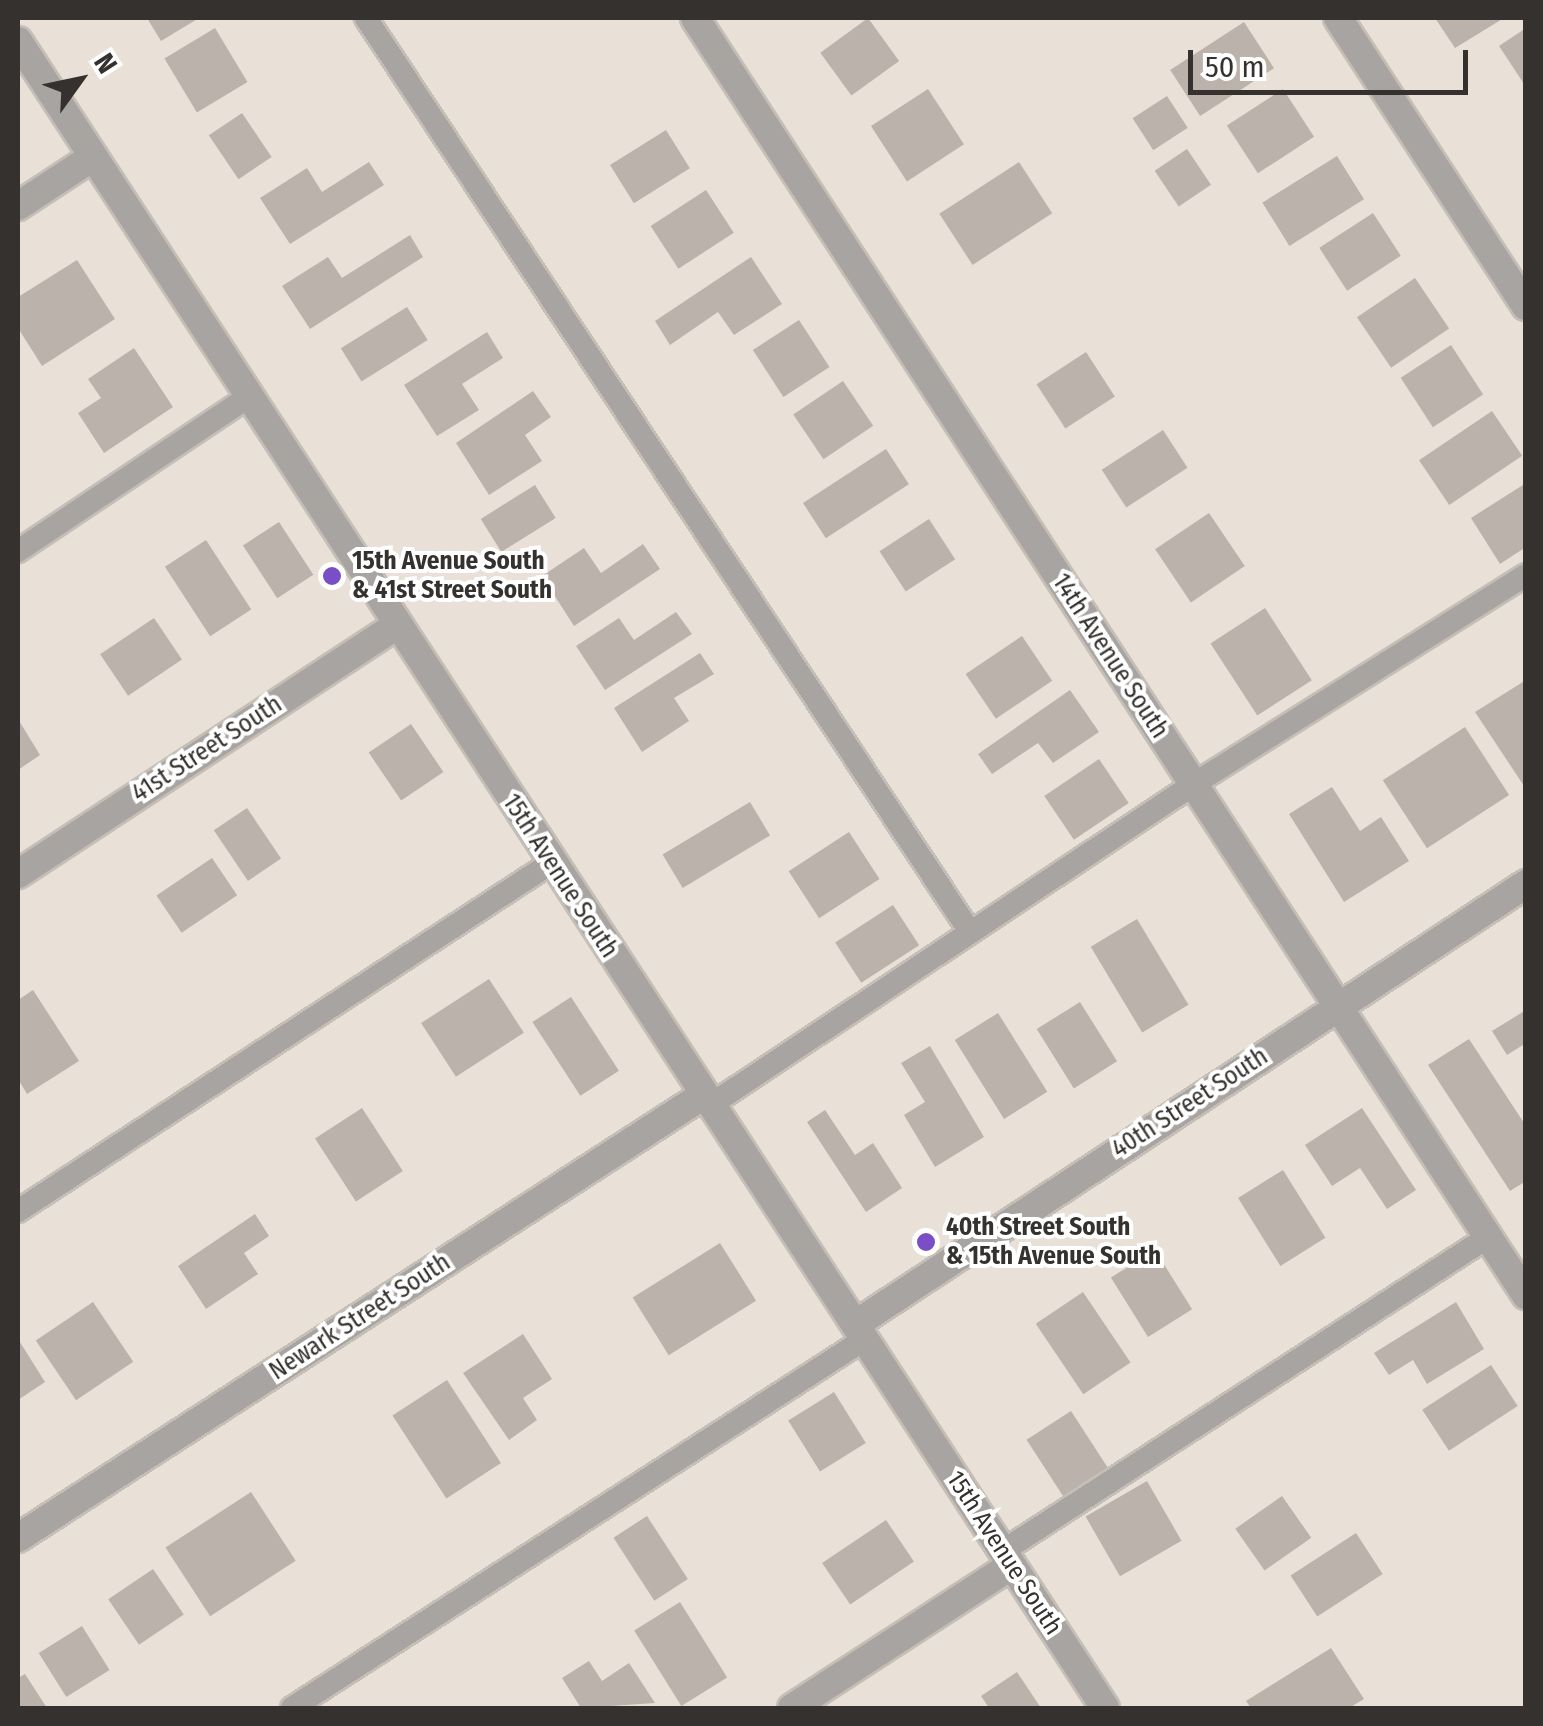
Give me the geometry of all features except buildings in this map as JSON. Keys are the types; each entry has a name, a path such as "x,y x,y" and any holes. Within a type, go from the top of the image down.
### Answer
{"street":[{"name":"14th Avenue South","path":"695,18 1526,1296"},
{"path":"1338,18 1526,306"},
{"name":"15th Avenue South","path":"18,42 1104,1708"},
{"path":"18,206 92,157"},
{"name":"41st Street South","path":"18,874 397,624"},
{"name":"40th Street South","path":"860,1331 1338,1006 1526,884"},
{"name":"Newark Street South","path":"18,1538 706,1101"},
{"path":"792,1708 1008,1558"}],"lane":[{"path":"366,18 970,932"},
{"path":"18,552 248,397"},
{"path":"706,1101 1194,784 1526,575"},
{"path":"18,1211 551,863"},
{"path":"1008,1558 1488,1237"},
{"path":"292,1708 860,1331"}],"place":[{"name":"15th Avenue South & 41st Street South","path":"332,576"},
{"name":"40th Street South & 15th Avenue South","path":"926,1242"}]}
